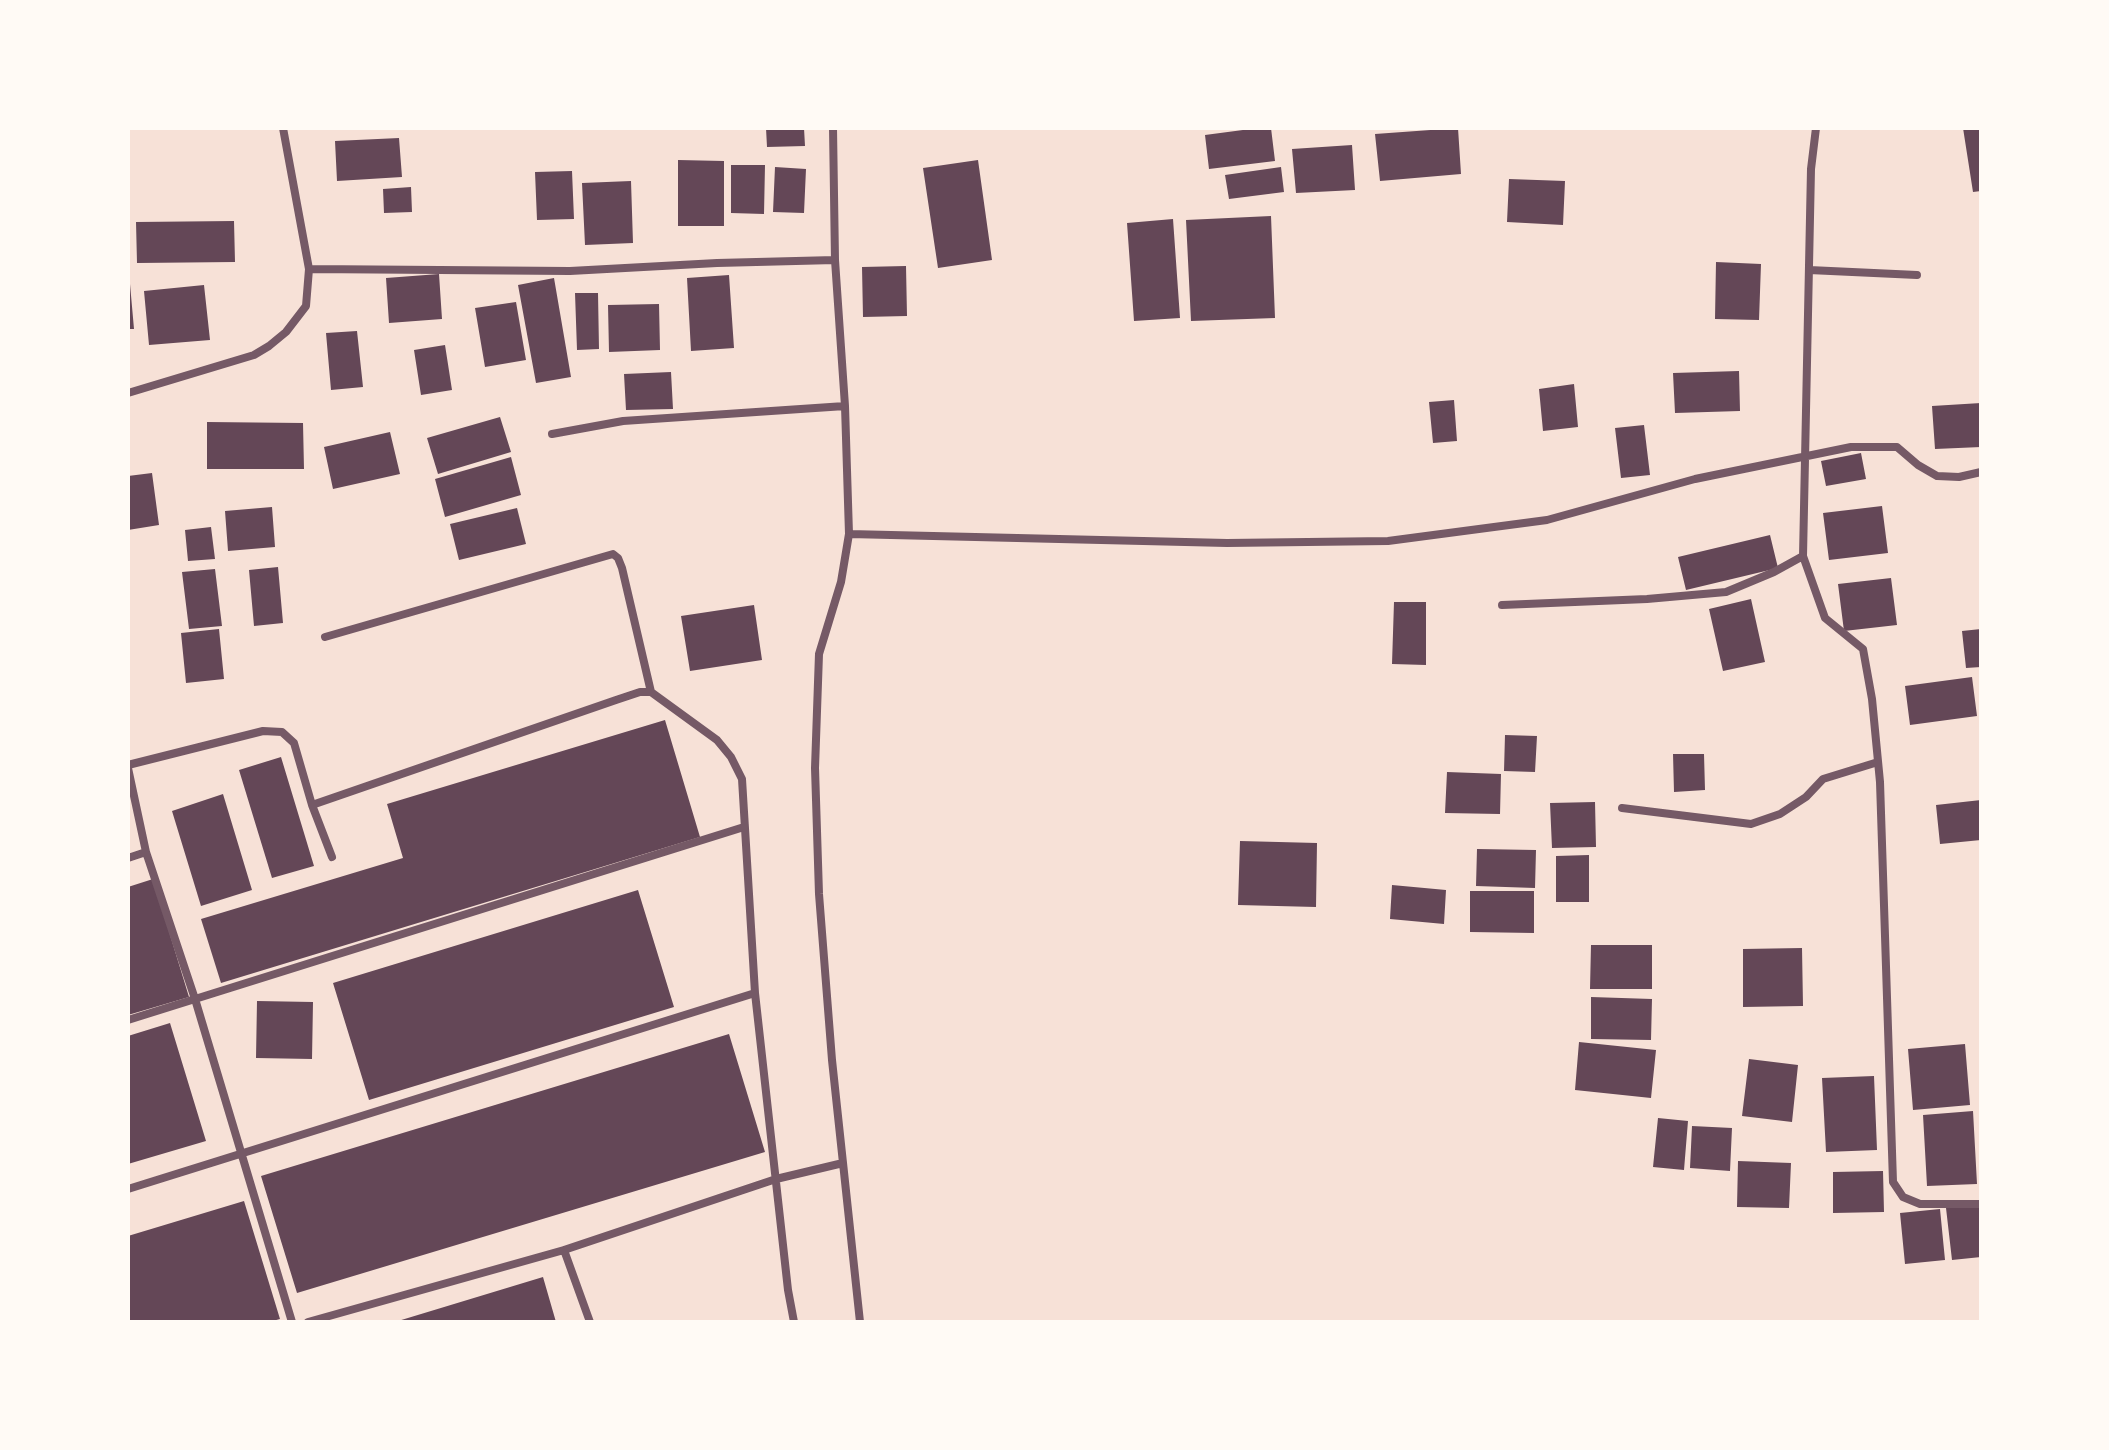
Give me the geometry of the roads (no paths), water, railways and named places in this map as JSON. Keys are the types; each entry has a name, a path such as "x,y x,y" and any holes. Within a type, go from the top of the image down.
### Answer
{"street":[{"path":"128,393 254,355 286,332 306,306 309,269 283,128"},
{"path":"833,128 835,260 845,406 849,534 841,582 819,654 815,768 819,894 860,1322"},
{"path":"1816,128 1811,169 1803,556 1825,618 1863,649 1872,699 1878,762 1893,1182 1903,1197 1920,1204 1981,1204"},
{"path":"309,269 570,271 835,260"},
{"path":"1809,270 1917,275"},
{"path":"552,434 623,421 845,406"},
{"path":"849,534 1227,543 1388,541 1547,520 1695,479 1851,447 1897,447 1937,476 1959,477 1981,472"},
{"path":"325,637 596,556 613,554 622,568 651,692"},
{"path":"1502,605 1647,599 1726,592 1803,556"},
{"path":"312,805 640,692 651,692 717,740 731,757 742,779 755,993 794,1322"},
{"path":"292,1322 195,999 146,852 128,767 263,731 282,732 294,743 312,805 332,857"},
{"path":"1622,808 1751,824 1780,814 1806,797 1823,779 1878,762"},
{"path":"128,1020 744,827"},
{"path":"128,858 146,852"},
{"path":"128,1189 755,993"},
{"path":"308,1322 564,1250 776,1179 843,1163"},
{"path":"564,1250 590,1322"}]}
